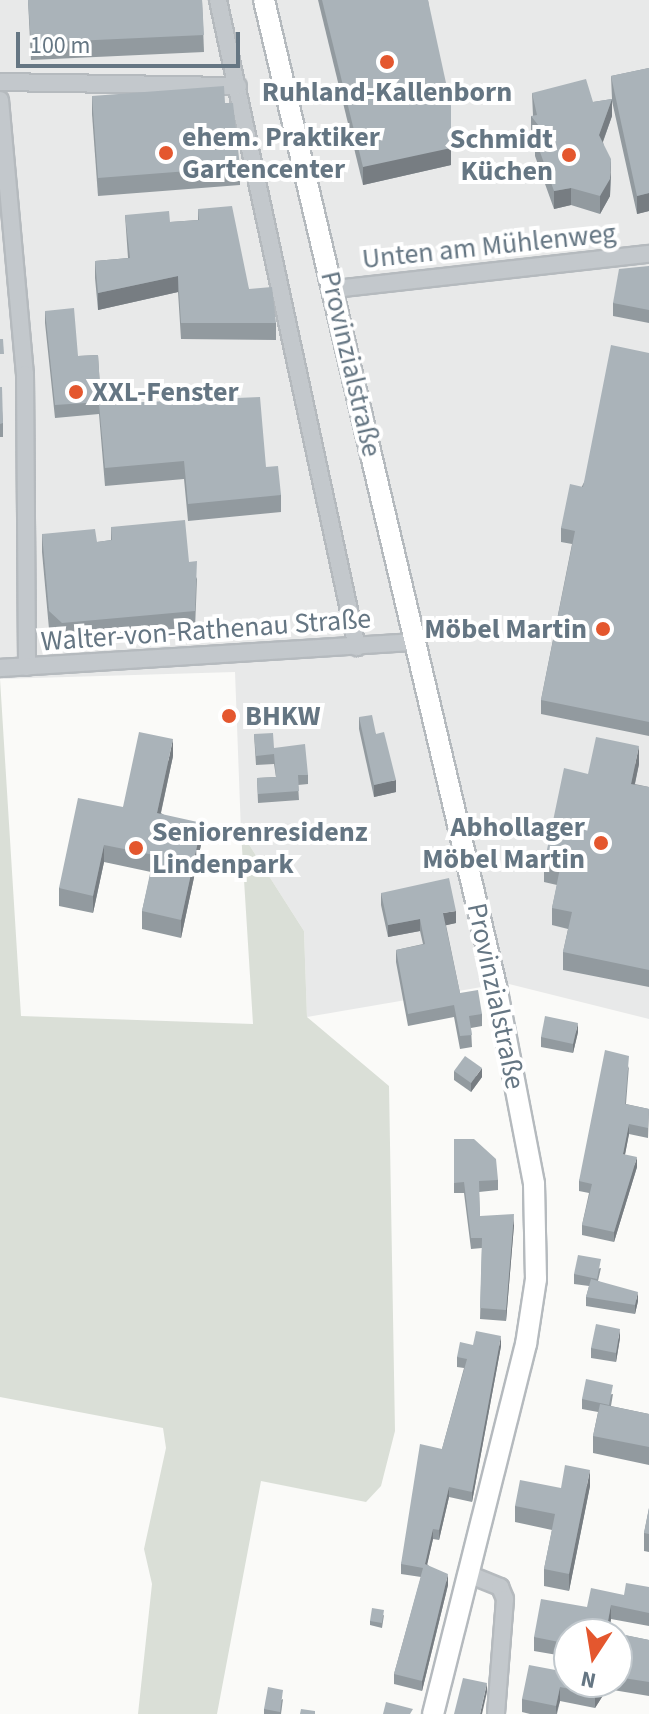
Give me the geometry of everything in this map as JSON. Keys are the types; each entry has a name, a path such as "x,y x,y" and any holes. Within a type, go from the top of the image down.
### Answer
{"main road":[{"name":"Provinzialstraße","path":"264,0 335,289 499,1001 537,1233 526,1344 433,1714"}],"street":[{"path":"218,0 357,647"},
{"path":"0,82 238,86"},
{"path":"0,100 25,374 27,667"},
{"name":"Unten am Mühlenweg","path":"335,289 649,254"},
{"name":"Walter-von-Rathenau Straße","path":"0,668 415,642"},
{"path":"468,1574 500,1587 505,1599 496,1714"}],"shaded area":[{"path":"0,0 649,0 649,1019 505,983 307,1017 304,931 241,832 235,672 0,679"},
{"path":"0,679 21,1016 253,1024 241,832 304,931 307,1017 389,1086 395,1431 381,1486 366,1502 261,1481 217,1714 138,1714 152,1584 144,1549 166,1448 163,1428 0,1397"}],"building":[{"path":"28,0 202,0 204,35 31,43"},
{"name":"Ruhland-Kallenborn","path":"322,0 428,0 451,106 451,148 363,167"},
{"path":"649,68 649,193 637,196 611,76"},
{"name":"Schmidt Küchen","path":"586,79 593,102 612,99 599,135 611,159 610,179 600,196 571,188 554,191 535,138 546,135 531,116 537,115 532,93"},
{"name":"ehem. Praktiker Gartencenter","path":"224,86 225,103 233,103 240,167 98,178 92,96"},
{"path":"232,206 249,289 272,287 276,323 181,323 178,276 98,293 95,261 130,258 125,215 169,211 170,222 199,220 198,209"},
{"path":"649,266 649,310 613,303 619,269"},
{"path":"74,308 78,356 98,355 101,402 55,405 45,311"},
{"path":"0,339 3,339 4,354 0,354"},
{"name":"Möbel Martin","path":"611,345 649,353 649,722 541,700 575,531 561,528 570,484 583,487"},
{"path":"0,387 3,423 0,424"},
{"path":"260,397 266,467 278,466 281,495 188,504 184,461 105,468 99,404"},
{"path":"185,520 189,562 197,561 195,611 62,623 49,611 42,534 95,529 97,542 112,540 111,527"},
{"path":"372,715 376,734 384,732 396,780 374,785 359,717"},
{"name":"Seniorenresidenz Lindenpark","path":"139,732 173,739 157,813 202,823 181,920 142,911 154,855 104,845 93,896 59,888 78,798 123,807"},
{"path":"273,733 274,748 305,744 308,775 298,775 299,791 258,794 257,778 276,777 274,754 256,756 254,734"},
{"name":"Abhollager Möbel Martin","path":"596,737 639,746 631,784 649,787 649,970 563,952 572,912 552,908 560,868 544,864 564,768 588,774"},
{"path":"449,878 456,911 443,913 460,993 478,990 482,1014 469,1016 472,1035 460,1036 454,1005 408,1014 396,950 425,944 420,919 388,925 381,893"},
{"path":"545,1016 578,1023 573,1044 541,1037"},
{"path":"605,1050 629,1056 625,1104 649,1109 648,1128 629,1124 623,1154 637,1157 614,1232 582,1225 592,1184 579,1181"},
{"path":"465,1056 482,1068 471,1083 454,1071"},
{"path":"454,1139 474,1139 496,1159 498,1180 479,1181 480,1216 514,1214 506,1310 480,1308 482,1238 471,1238 464,1182 454,1183"},
{"path":"578,1255 601,1259 597,1279 574,1274"},
{"path":"591,1279 638,1292 635,1305 586,1297"},
{"path":"596,1324 620,1329 616,1353 591,1348"},
{"path":"476,1331 501,1336 472,1492 449,1487 439,1530 433,1529 425,1564 448,1574 422,1681 394,1674 423,1568 401,1564 420,1444 442,1449 467,1359 457,1357 460,1342 473,1345"},
{"path":"586,1379 613,1385 609,1405 582,1399"},
{"path":"600,1404 649,1414 649,1447 593,1436"},
{"path":"565,1465 590,1470 569,1574 544,1569 555,1514 515,1506 520,1480 561,1488"},
{"path":"649,1508 649,1534 644,1533"},
{"path":"626,1583 649,1587 649,1613 611,1605 608,1618 553,1618 553,1641 534,1637 541,1599 587,1607 591,1588 624,1595"},
{"path":"372,1608 384,1610 382,1623 370,1621"},
{"path":"633,1637 649,1640 649,1682 633,1680"},
{"path":"529,1665 553,1670 556,1706 522,1699"},
{"path":"463,1678 487,1683 480,1714 454,1714"},
{"path":"268,1687 283,1690 280,1712 264,1709"},
{"path":"386,1702 413,1709 410,1714 383,1714"},
{"path":"301,1709 315,1711 315,1714 300,1714"}],"place":[{"name":"Ruhland-Kallenborn","path":"387,62"},
{"name":"ehem. Praktiker Gartencenter","path":"166,153"},
{"name":"Schmidt Küchen","path":"569,155"},
{"name":"XXL-Fenster","path":"76,392"},
{"name":"Möbel Martin","path":"603,629"},
{"name":"BHKW","path":"229,716"},
{"name":"Abhollager Möbel Martin","path":"601,843"},
{"name":"Seniorenresidenz Lindenpark","path":"136,848"}]}
